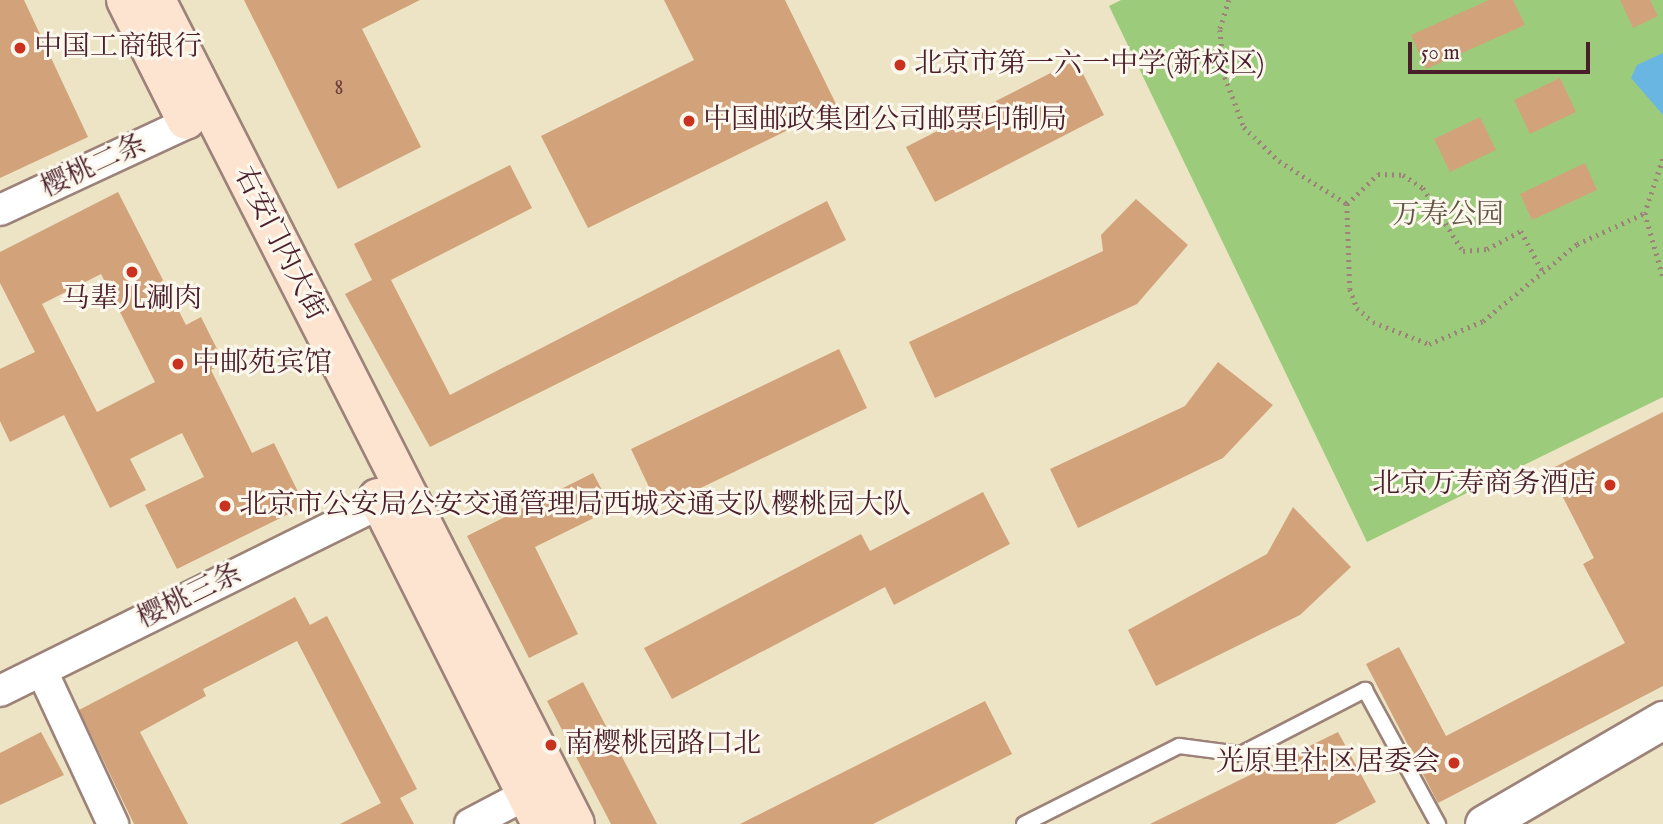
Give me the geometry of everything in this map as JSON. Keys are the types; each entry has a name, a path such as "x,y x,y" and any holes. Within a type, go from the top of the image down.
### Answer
{"main road":[{"name":"右安门内大街","path":"126,0 199,118 393,497 575,824"},
{"name":"右安门内大街","path":"156,0 199,118"},
{"name":"右安门内大街","path":"393,497 534,809"}],"street":[{"name":"樱桃二条","path":"0,210 199,118"},
{"name":"樱桃三条","path":"0,691 393,497"},
{"path":"41,671 113,824"},
{"path":"1484,824 1663,720"},
{"path":"470,824 534,809"}],"lane":[{"path":"1024,824 1180,746 1241,754 1365,690 1438,824"}],"path":[{"path":"1229,0 1220,30 1225,77 1244,127 1279,161 1347,204"},
{"path":"1663,159 1645,213 1663,277"},
{"path":"1543,272 1521,231 1486,249 1463,251 1423,188 1403,175 1378,174 1347,204 1350,289 1357,308 1407,340 1429,344 1483,321 1543,272 1577,244 1645,213"}],"green space":[{"name":"万寿公园","path":"1121,0 1663,0 1663,397 1367,542 1109,6"}],"water":[{"path":"1663,53 1663,115 1631,78 1637,65"}],"building":[{"path":"0,0 24,0 88,137 0,178"},
{"path":"244,0 420,0 362,29 421,147 338,189"},
{"name":"中国邮政集团公司邮票印制局","path":"664,0 785,0 837,106 588,228 541,136 694,60"},
{"path":"1489,0 1513,0 1525,25 1426,69 1411,35"},
{"path":"1620,0 1650,0 1658,16 1633,28"},
{"path":"1076,60 1104,115 935,202 906,147"},
{"path":"1560,78 1576,112 1530,134 1514,100"},
{"path":"1480,117 1496,150 1450,172 1434,139"},
{"path":"1585,163 1597,190 1532,220 1520,194"},
{"path":"510,165 532,208 391,280 450,395 827,201 846,240 430,447 345,294 372,280 354,244"},
{"path":"118,192 186,325 201,317 224,363 211,370 252,453 274,443 305,506 177,569 145,505 204,477 182,433 130,459 146,490 110,508 64,415 10,442 0,421 0,369 35,352 0,283 0,252","holes":["101,274 155,382 97,412 42,304"]},
{"path":"1136,199 1188,245 1137,304 935,398 909,342 1103,251 1101,235"},
{"path":"839,349 867,408 659,508 631,449"},
{"path":"1218,362 1273,405 1223,458 1078,528 1050,469 1185,406"},
{"path":"1663,412 1663,686 1438,803 1366,664 1399,647 1446,736 1625,643 1583,564 1594,558 1549,470"},
{"path":"593,473 612,509 535,547 578,634 529,658 467,536"},
{"path":"983,492 1010,544 894,605 885,587 672,699 644,648 861,534 870,551"},
{"path":"1293,507 1351,567 1300,615 1156,686 1128,630 1267,554"},
{"path":"295,597 310,625 327,616 417,789 400,798 414,824 340,824 381,803 297,641 203,689 206,696 140,732 188,824 134,824 79,710"},
{"path":"583,682 657,824 611,824 547,701"},
{"path":"985,701 1012,754 873,824 740,824"},
{"path":"41,732 64,775 0,805 0,753"},
{"path":"1338,732 1376,802 1335,824 1150,824"}],"place":[{"name":"中国工商银行","path":"20,48"},
{"name":"北京市第一六一中学(新校区)","path":"900,65"},
{"name":"中国邮政集团公司邮票印制局","path":"689,121"},
{"name":"马辈儿涮肉","path":"132,272"},
{"name":"中邮苑宾馆","path":"178,364"},
{"name":"北京万寿商务酒店","path":"1610,485"},
{"name":"北京市公安局公安交通管理局西城交通支队樱桃园大队","path":"225,506"},
{"name":"南樱桃园路口北","path":"551,745"},
{"name":"光原里社区居委会","path":"1454,763"}]}
